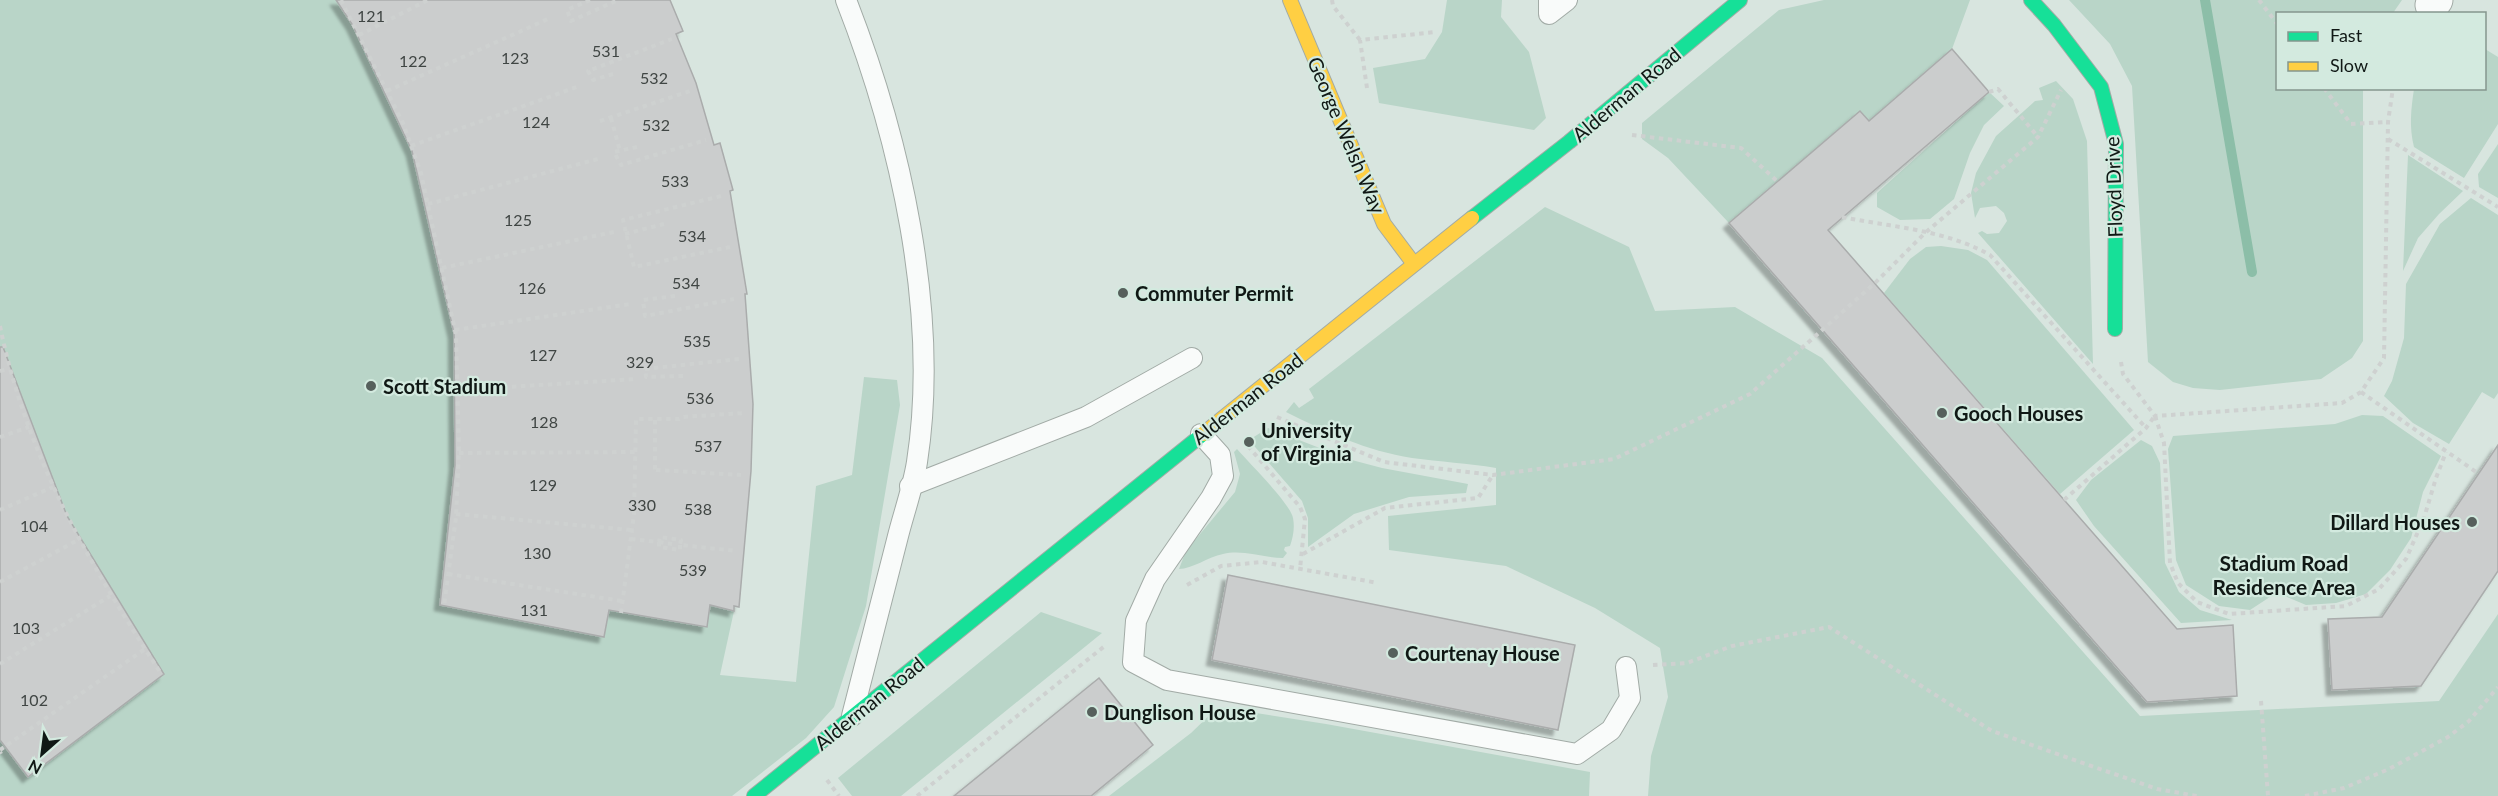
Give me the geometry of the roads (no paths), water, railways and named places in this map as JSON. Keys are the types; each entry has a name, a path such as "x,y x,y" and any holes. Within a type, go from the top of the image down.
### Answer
{"main road":[{"name":"George Welsh Way","path":"1290,0 1384,224 1414,264"},
{"name":"Alderman Road","path":"754,796 1201,434 1569,142 1740,0"},
{"name":"Floyd Drive","path":"2031,0 2054,25 2102,87 2116,144 2115,329"}],"lane":[{"path":"846,0 870,62 905,195 920,300 924,386 917,463 852,716"},
{"path":"1550,0 1549,14 1567,0"},
{"path":"910,486 1086,417 1192,358"},
{"path":"1201,434 1220,454 1223,476 1211,498 1155,579 1136,621 1133,662 1167,680 1577,754 1611,730 1630,698 1626,667"}],"waterway":[{"path":"2205,0 2252,272"}],"place":[{"name":"Commuter Permit","path":"1123,293"},
{"name":"Scott Stadium","path":"371,386"},
{"name":"Gooch Houses","path":"1942,413"},
{"name":"University of Virginia","path":"1249,442"},
{"name":"Dillard Houses","path":"2472,522"},
{"name":"Courtenay House","path":"1393,653"},
{"name":"Dunglison House","path":"1092,712"}],"district":[{"name":"Stadium Road Residence Area","path":"2284,574"}]}
